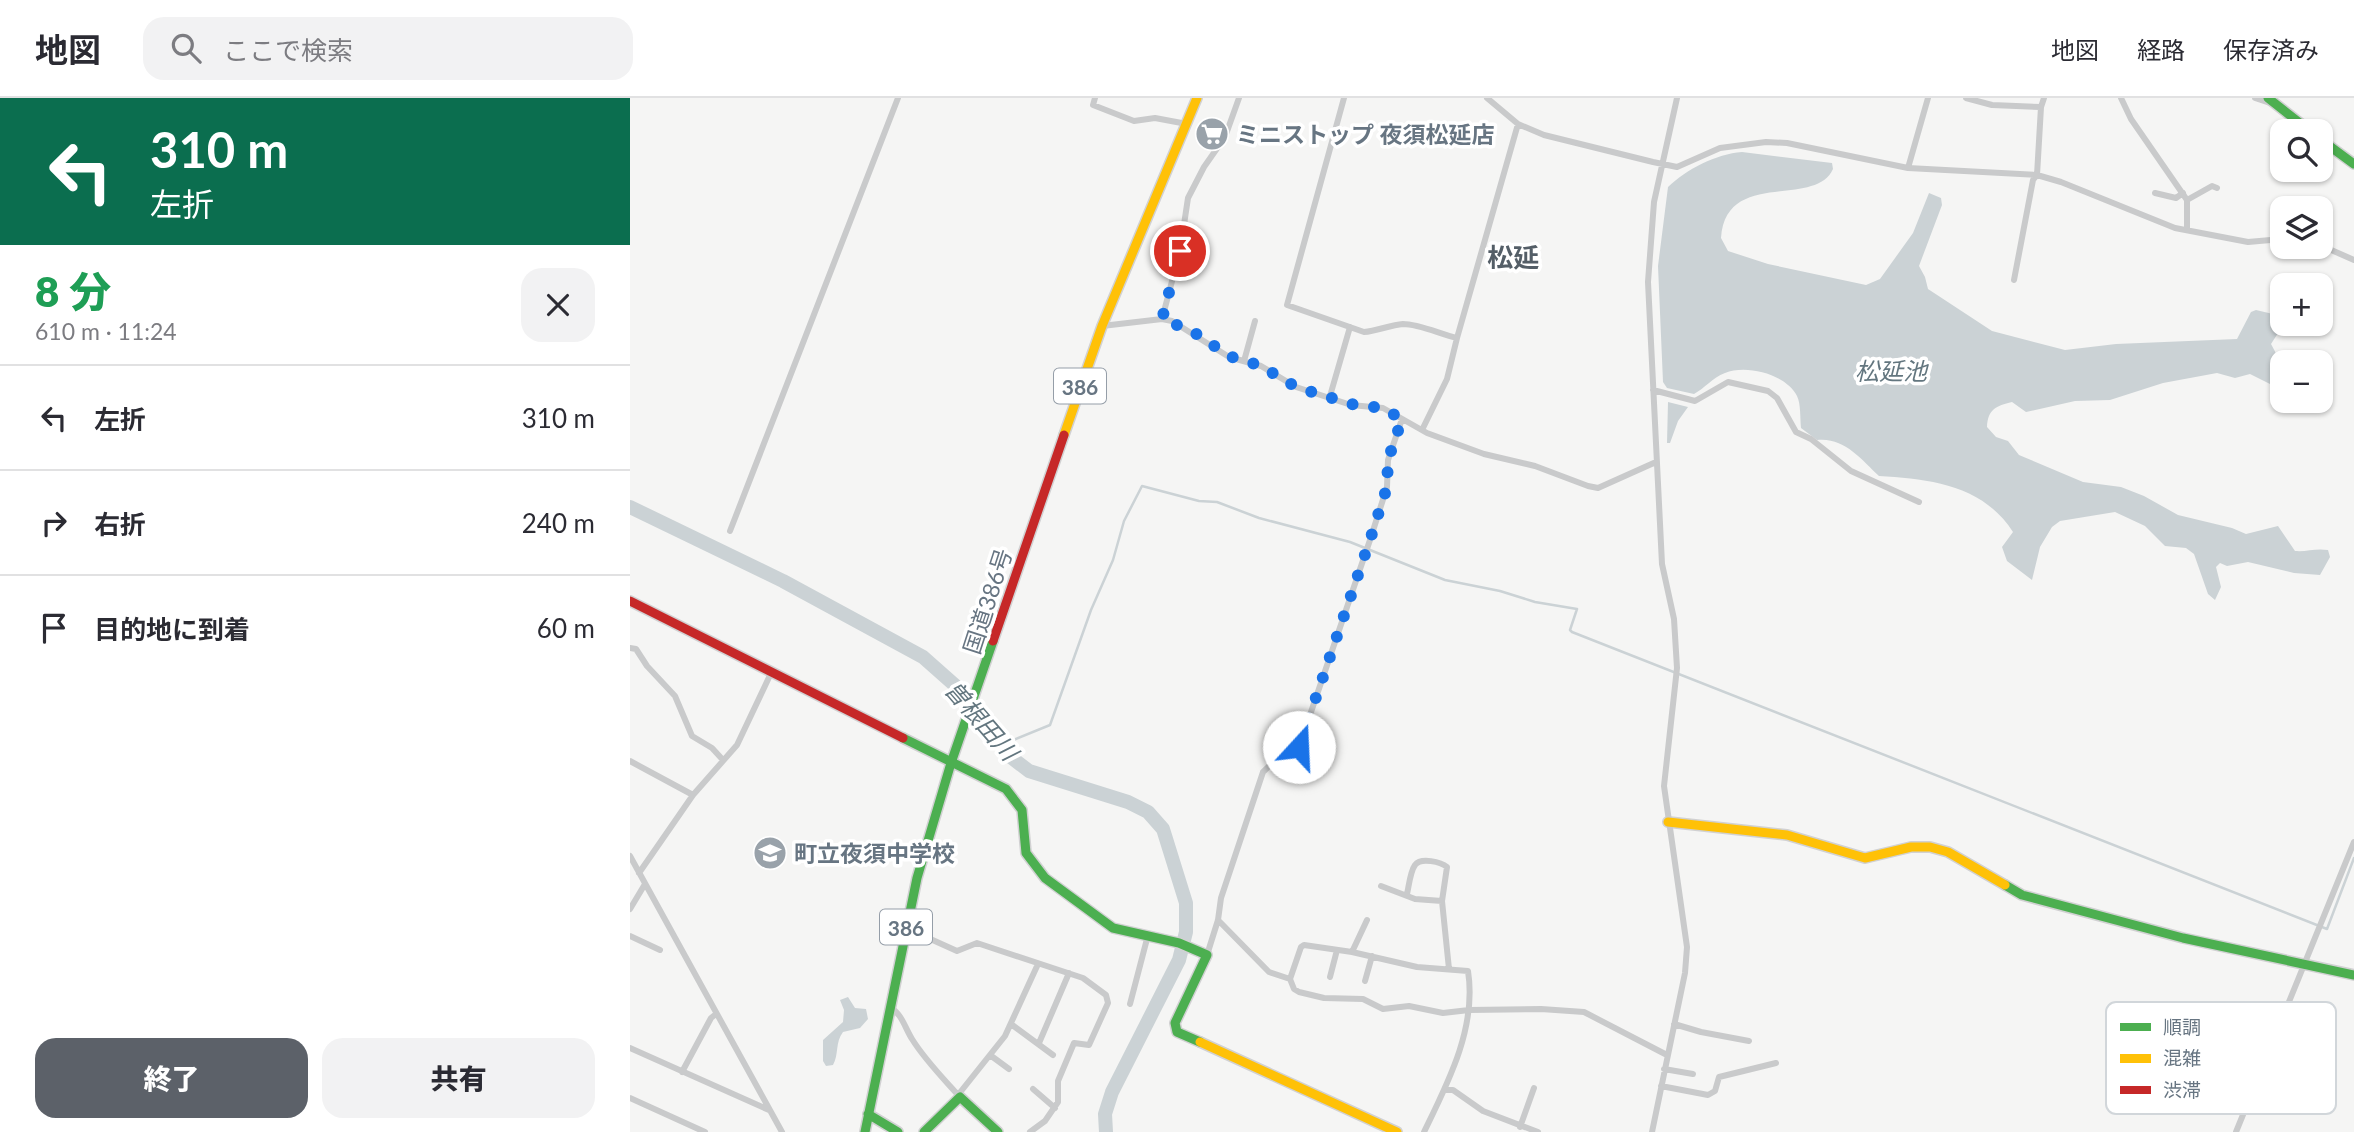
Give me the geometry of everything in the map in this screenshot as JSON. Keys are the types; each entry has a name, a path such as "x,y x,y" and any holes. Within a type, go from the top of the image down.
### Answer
{"main road":[{"name":"国道386号","path":"865,1132 923,850 951,762 1102,326 1197,98"},
{"path":"2272,101 2295,119"},
{"path":"2333,149 2354,164"},
{"path":"630,601 1006,789 1022,810 1026,853 1045,878 1112,928 1179,943 1203,953 1175,1024 1177,1032 1397,1132"},
{"path":"1668,822 1787,835 1866,858 1912,847 1930,847 1948,852 2022,895 2183,939 2354,975"},
{"path":"924,1132 959,1096 998,1132"},
{"path":"868,1114 898,1132"}],"street":[{"path":"730,531 898,98"},
{"path":"1095,98 1093,105 1134,121 1155,118 1186,124"},
{"path":"1162,319 1180,251 1188,198 1204,167 1225,137 1239,98"},
{"path":"1344,98 1287,305 1350,327 1376,331 1401,324 1421,326 1431,333 1457,338"},
{"path":"1487,98 1518,124 1544,135 1677,167 1720,148 1766,142 1787,143 1908,168 2037,175 2061,182 2150,219 2187,230 2248,242 2270,240"},
{"path":"1652,1132 1685,973 1687,947 1664,786 1677,668 1674,619 1662,564 1649,248 1654,202 1677,98"},
{"path":"1908,168 1928,98"},
{"path":"1966,98 1992,105 2040,107"},
{"path":"2014,280 2033,180 2037,175 2040,107 2044,98"},
{"path":"2120,98 2131,119 2185,197 2187,230"},
{"path":"2255,98 2272,101"},
{"path":"1422,430 1447,379 1518,124"},
{"path":"2155,193 2176,198 2212,186 2217,188"},
{"path":"2333,250 2354,260"},
{"path":"1102,326 1162,319 1192,331 1229,356 1277,374 1296,387 1351,404 1382,408 1422,430 1484,454 1550,471 1588,486 1598,488 1656,462"},
{"path":"1244,361 1255,321"},
{"path":"1330,396 1350,327"},
{"path":"1653,390 1695,401 1728,382 1768,391 1777,398 1796,432 1811,439 1851,471 1919,502"},
{"path":"1203,953 1218,920 1221,898 1263,772 1284,751 1299,747 1387,487 1388,460 1402,419"},
{"path":"630,648 636,649 647,666 675,696 695,740 707,745 723,760"},
{"path":"639,873 693,795 737,745 772,671"},
{"path":"630,761 693,795"},
{"path":"2290,1002 2354,842"},
{"path":"630,856 782,1132"},
{"path":"1407,894 1415,865 1419,862 1440,862 1447,867 1442,901 1449,969"},
{"path":"630,909 645,884"},
{"path":"1381,886 1416,899 1442,901"},
{"path":"1218,920 1269,972 1290,979"},
{"path":"1352,952 1367,920"},
{"path":"906,928 957,951 977,943 1069,973 1083,978 1107,995 1108,1003 1089,1045 1074,1042 1058,1081 1059,1092 1055,1108 1045,1121 1030,1132"},
{"path":"1130,1004 1148,935"},
{"path":"630,936 660,950"},
{"path":"1424,1132 1445,1090 1459,1052 1469,1010 1471,990 1468,971 1416,967 1352,952 1301,947 1290,979 1294,989 1299,992 1324,998 1363,999 1383,1009 1409,1006 1443,1013 1469,1010 1584,1012 1667,1055"},
{"path":"1330,977 1337,950"},
{"path":"1365,981 1373,956"},
{"path":"890,1007 897,1011 911,1038 934,1069 959,1096 1011,1024 1038,964"},
{"path":"1039,1043 1069,973"},
{"path":"682,1072 711,1018 716,1014"},
{"path":"1011,1024 1053,1055"},
{"path":"1674,1024 1749,1041"},
{"path":"630,1048 770,1111"},
{"path":"990,1055 1009,1069"},
{"path":"1661,1086 1708,1095 1715,1091 1718,1077 1776,1063"},
{"path":"1664,1069 1693,1074"},
{"path":"1520,1127 1534,1087"},
{"path":"1033,1089 1055,1108"},
{"path":"1445,1090 1453,1090 1483,1111 1538,1132"},
{"path":"630,1098 705,1132"},
{"path":"2236,1132 2244,1114"}],"water":[{"name":"松延池","path":"1732,153 1832,163 1833,169 1823,181 1809,187 1754,196 1738,203 1727,217 1721,238 1728,251 1768,264 1866,285 1880,279 1913,233 1929,193 1941,198 1942,205 1919,266 1928,289 1992,331 2065,350 2116,344 2237,339 2251,312 2256,310 2270,313 2270,336 2276,336 2271,344 2274,350 2270,350 2270,384 2250,374 2235,378 2217,373 2163,383 2110,400 2075,401 2026,412 2012,402 1991,412 1987,427 1996,437 2008,441 2019,455 2083,482 2121,487 2178,515 2246,534 2278,526 2295,551 2328,550 2330,557 2320,575 2294,573 2248,562 2227,566 2220,563 2216,567 2221,587 2215,600 2208,594 2194,554 2186,548 2165,546 2145,526 2115,512 2060,521 2052,527 2040,547 2032,580 2007,561 2002,547 2013,532 1987,504 1971,494 1936,483 1879,476 1859,456 1844,446 1827,440 1817,440 1801,428 1800,407 1792,388 1775,377 1754,371 1734,371 1716,378 1694,394 1667,388 1663,382 1658,266 1668,187 1702,163"},
{"path":"1668,402 1688,407 1678,421 1670,443 1667,443"},
{"path":"848,997 855,1008 866,1009 868,1019 860,1028 843,1032 833,1065 826,1066 823,1061 823,1040 843,1022 844,1010 840,1000"}],"waterway":[{"path":"1001,745 1050,725 1091,610 1113,560 1124,521 1142,486 1199,501 1217,502 1259,518 1350,542 1445,580 1500,591 1535,602 1577,609 1570,630 1572,632 2327,929 2354,858"},
{"name":"曽根田川","path":"630,507 783,581 923,657 958,688 1012,758 1029,771 1128,802 1148,812 1163,829 1186,903 1186,932 1179,960 1112,1092 1105,1114 1106,1132"}],"traffic: fast":[{"path":"2268,98 2295,119"},
{"path":"2333,149 2354,164"},
{"path":"865,1132 917,878 951,763 993,641"},
{"path":"903,738 1006,789 1022,810 1026,853 1045,878 1113,928 1179,943 1207,955 1175,1023 1177,1032 1200,1042"},
{"path":"2005,885 2022,895 2183,938 2354,975"},
{"path":"924,1132 960,1097 998,1132"},
{"path":"868,1114 898,1132"}],"traffic: slow":[{"path":"1064,435 1102,326 1197,98"},
{"path":"1668,822 1787,835 1865,858 1911,847 1930,847 1948,852 2005,885"},
{"path":"1200,1042 1397,1132"}],"traffic: jam":[{"path":"993,641 1064,435"},
{"path":"630,601 903,738"}],"place":[{"name":"ミニストップ 夜須松延店","path":"1212,134"},
{"name":"町立夜須中学校","path":"770,853"}],"district":[{"name":"松延","path":"1513,257"}],"route":[{"path":"1180,251 1162,319 1192,331 1229,356 1277,374 1284,382 1296,387 1363,407 1382,408 1402,419 1388,460 1387,487 1334,651 1299,747"}]}
